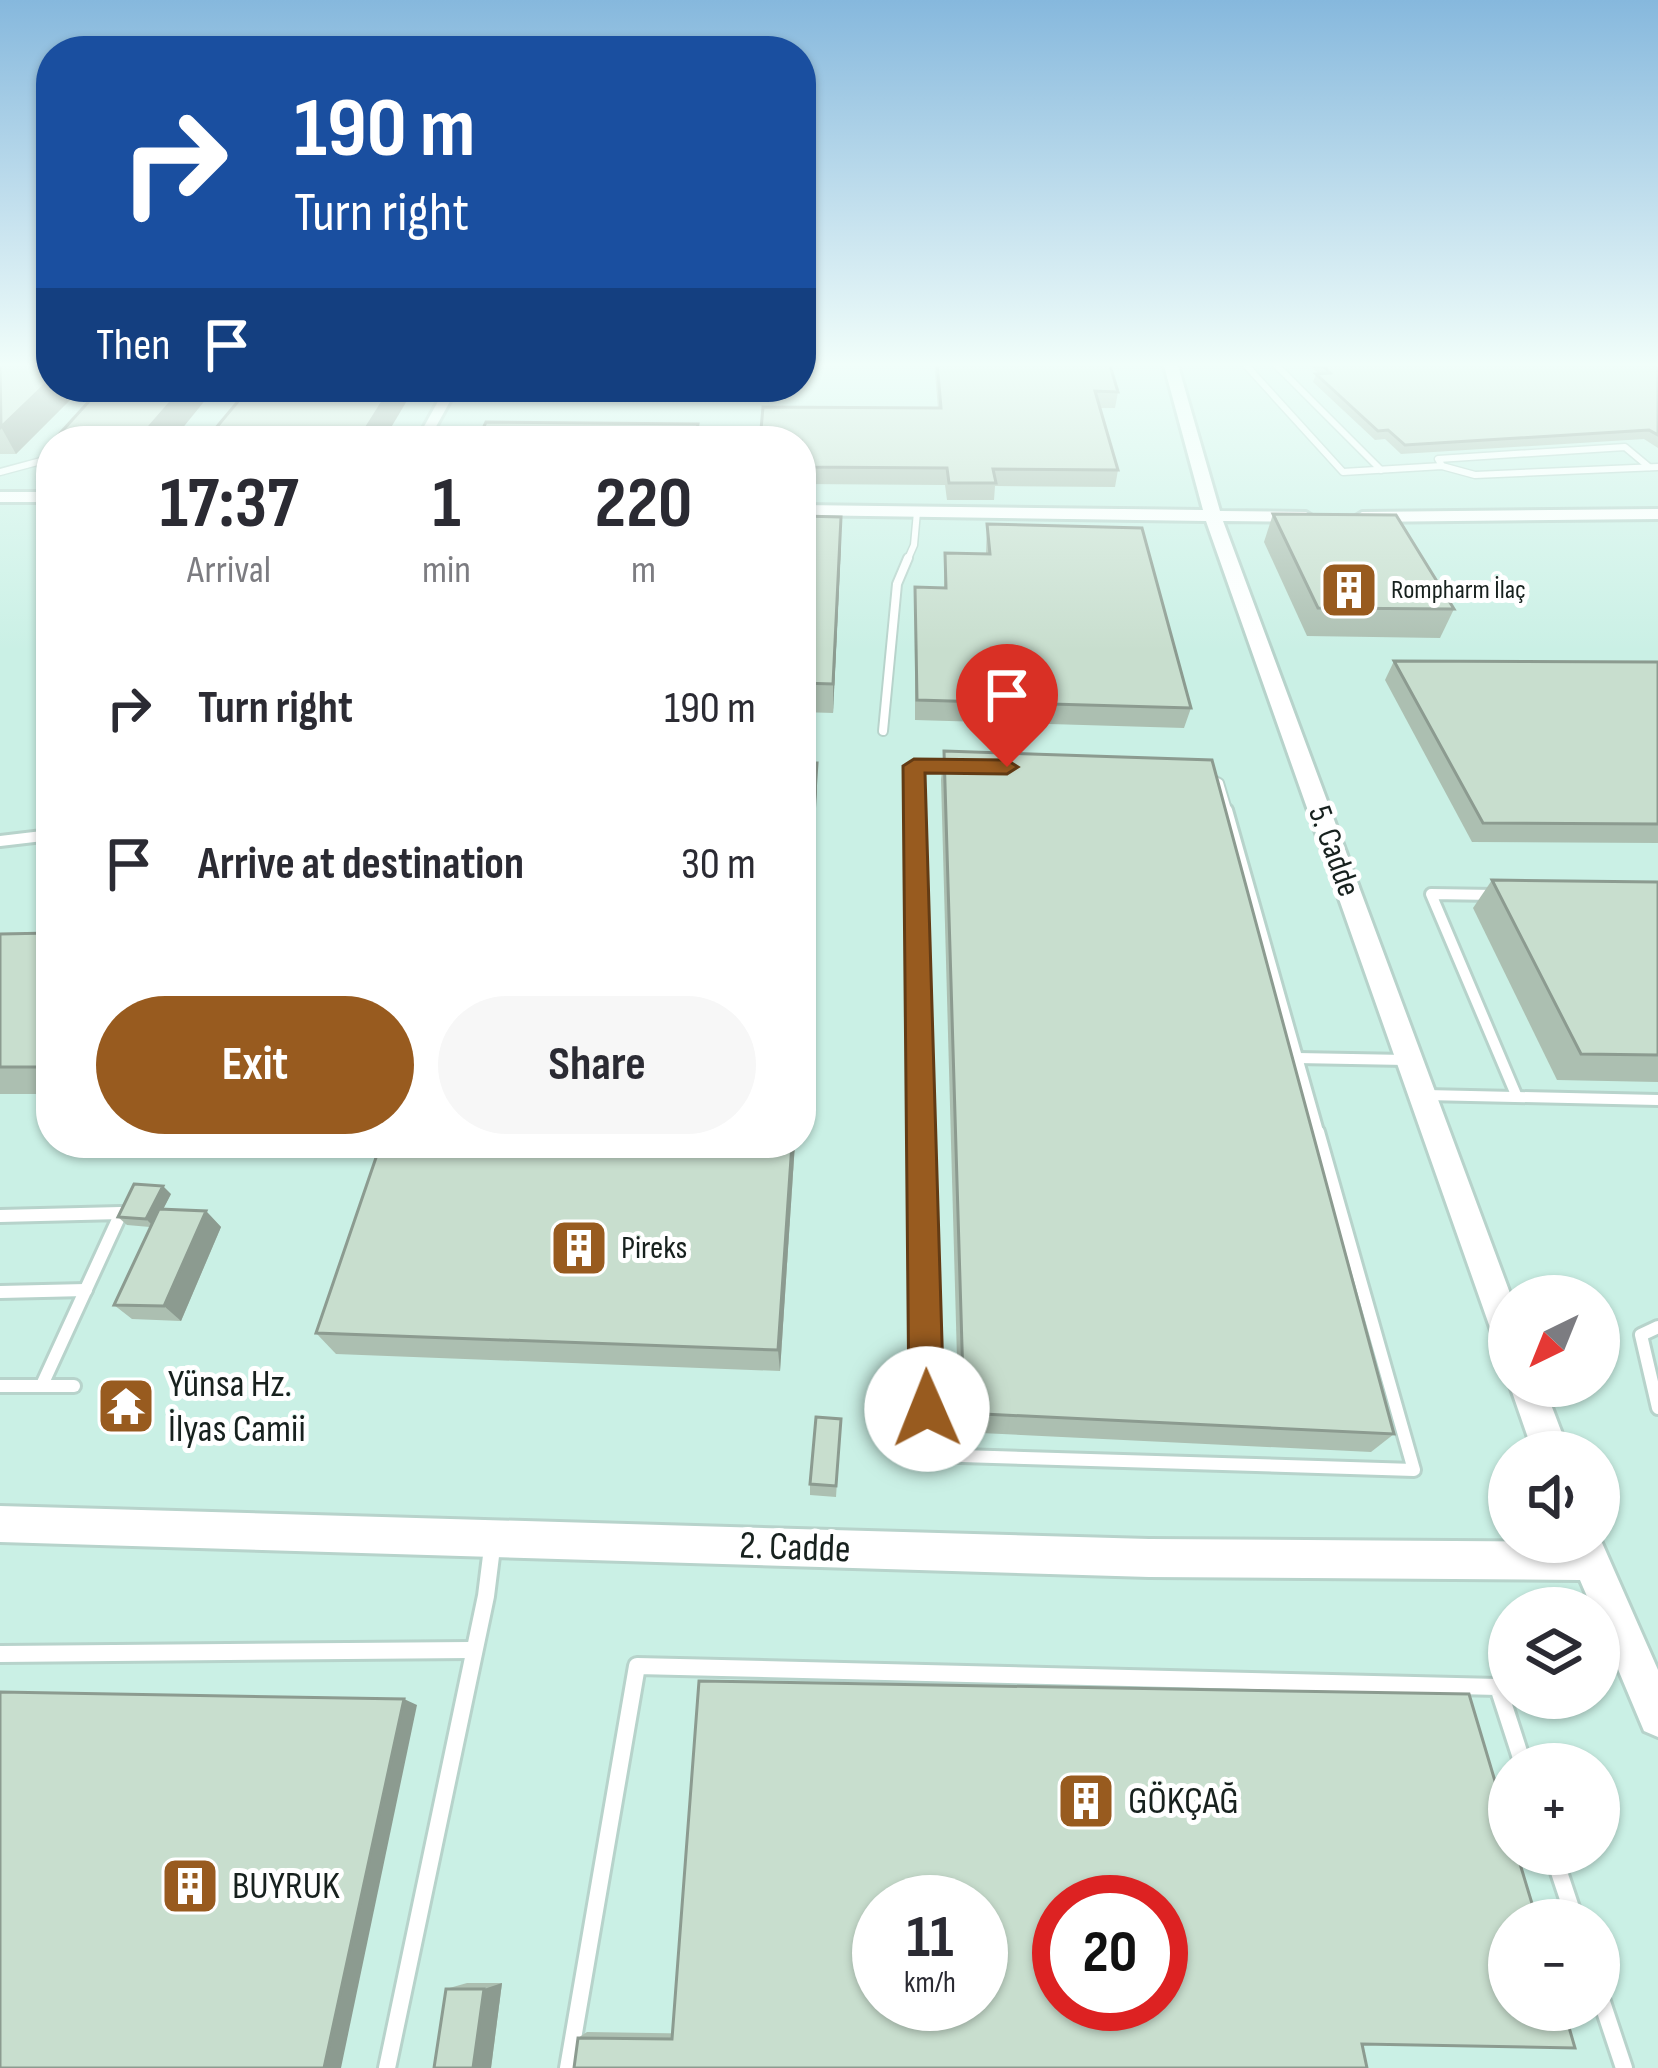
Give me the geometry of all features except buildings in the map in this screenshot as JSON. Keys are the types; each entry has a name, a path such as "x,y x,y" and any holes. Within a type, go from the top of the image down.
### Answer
{"street":[{"name":"5. Cadde","path":"1197,459 1213,517 1488,1277"},
{"path":"0,496 36,497"},
{"path":"816,510 1213,517 1658,514"},
{"name":"2. Cadde","path":"0,1524 1149,1558 1488,1553"},
{"path":"1592,1563 1658,1717"}],"lane":[{"path":"1331,459 1343,472 1442,466 1475,475 1654,467"},
{"path":"1370,459 1381,470"},
{"path":"1442,466 1438,460 1459,459"},
{"path":"0,472 36,462"},
{"path":"883,731 897,584 914,545 916,512"},
{"path":"914,766 1195,770 1219,783 1297,1058 1414,1469 928,1455 914,766"},
{"path":"0,841 36,837"},
{"path":"1499,895 1431,894 1516,1097"},
{"path":"1297,1058 1410,1060"},
{"path":"1423,1095 1658,1100"},
{"path":"0,1216 122,1213 42,1385"},
{"path":"0,1292 86,1290"},
{"path":"1658,1327 1641,1335 1658,1408"},
{"path":"0,1386 74,1386"},
{"path":"387,2068 471,1651 487,1596 494,1539"},
{"path":"0,1654 471,1651"},
{"path":"568,2068 637,1666 1498,1687 1516,1743"},
{"path":"1612,2031 1624,2068"}],"shaded area":[{"path":"0,459 36,459 36,1158 816,1158 816,459 1658,459 1658,2068 0,2068"}],"place":[{"name":"Rompharm İlaç","path":"1349,590"},
{"name":"Pireks","path":"579,1248"},
{"name":"Yünsa Hz. İlyas Camii","path":"126,1406"},
{"name":"GÖKÇAĞ","path":"1086,1801"},
{"name":"BUYRUK","path":"190,1886"}],"route":[{"path":"927,1409 914,766 1007,767"}]}
